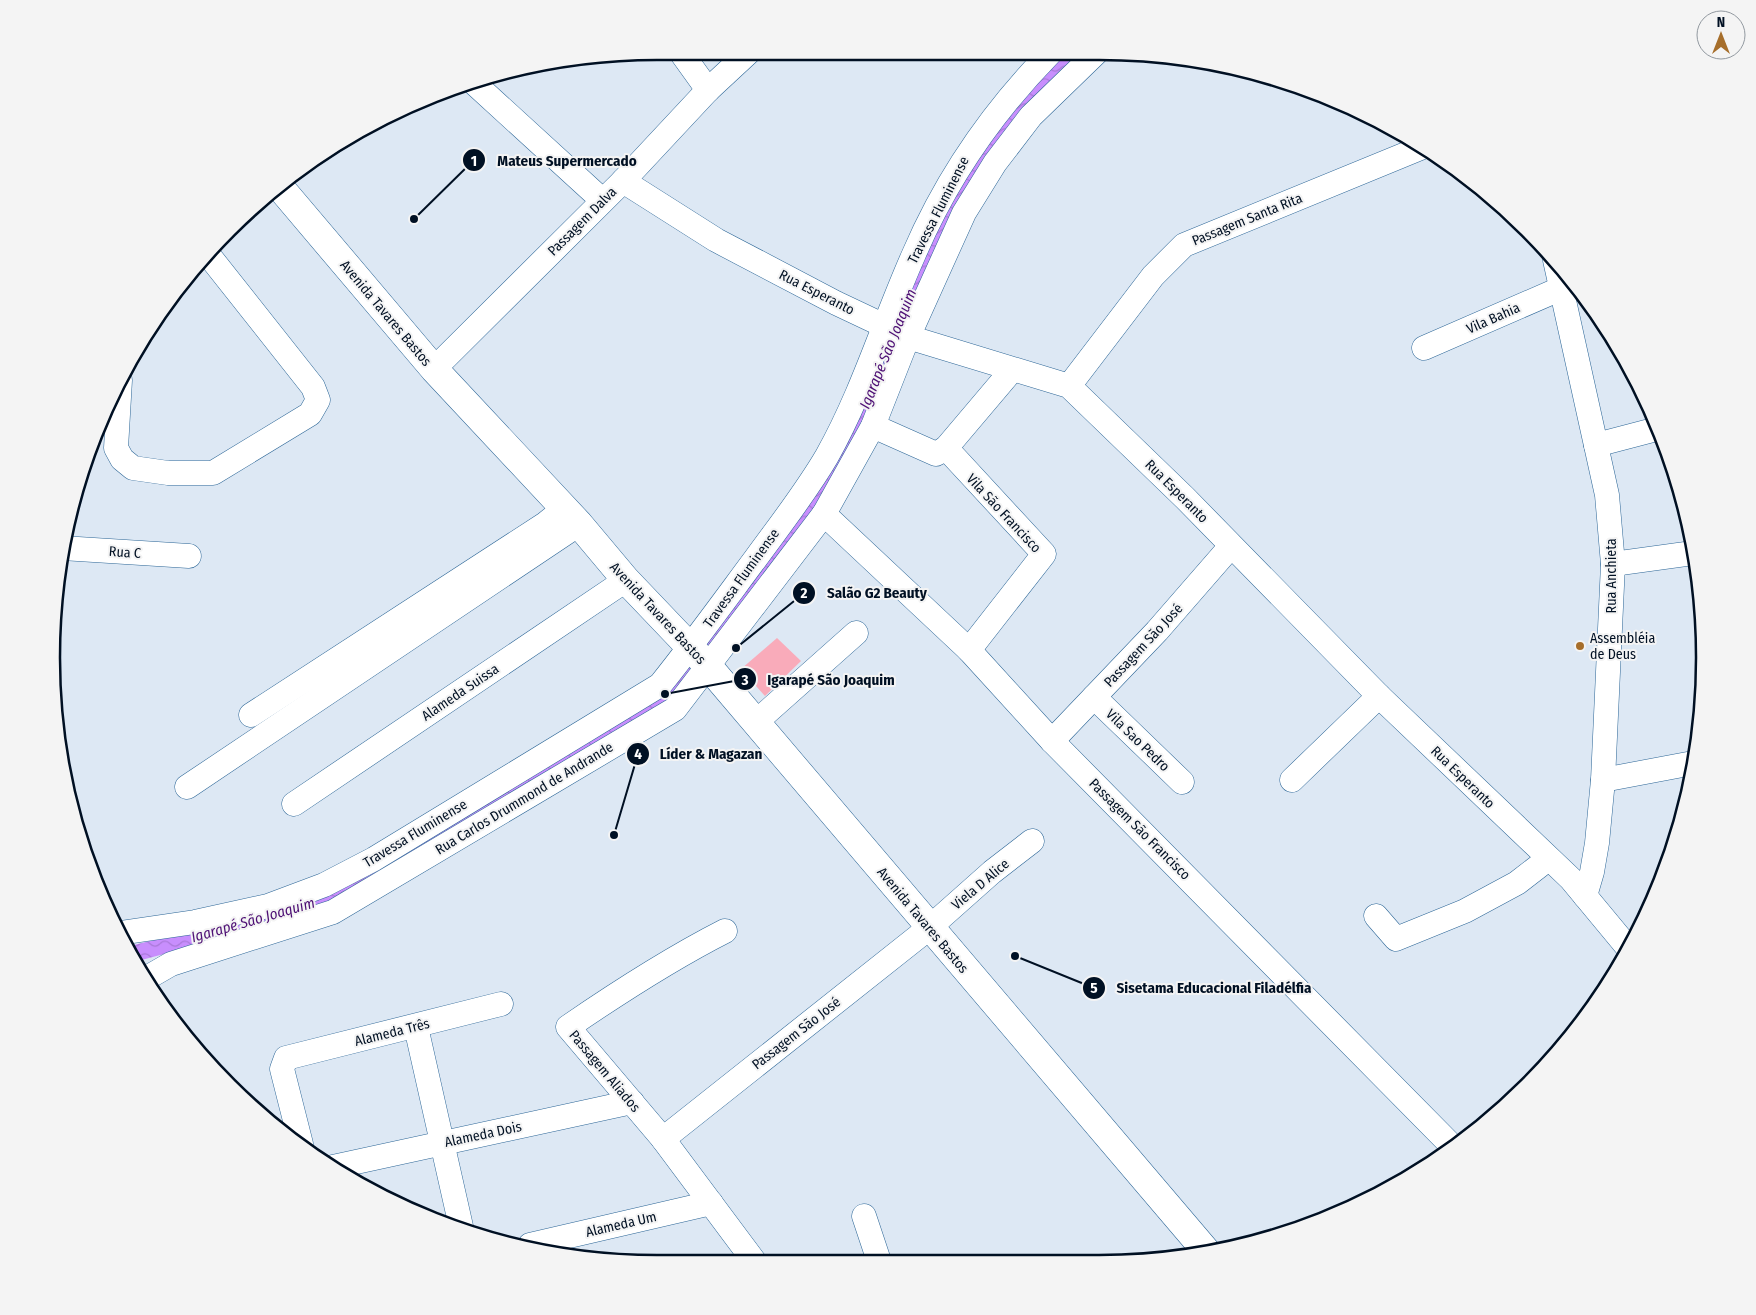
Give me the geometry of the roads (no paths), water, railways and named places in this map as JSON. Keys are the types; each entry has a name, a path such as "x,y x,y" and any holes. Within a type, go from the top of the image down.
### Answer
{"main road":[{"name":"Avenida Tavares Bastos","path":"284,191 434,369 572,516 626,580 699,656 1202,1246"}],"street":[{"path":"686,60 708,90"},
{"name":"Passagem Dalva","path":"434,369 623,180 708,90 741,60"},
{"name":"Travessa Fluminense","path":"127,932 195,922 268,906 324,885 374,859 660,685 699,656 827,455 850,409 896,332 914,254 952,176 989,121 1017,86 1043,60"},
{"name":"Rua Carlos Drummond de Andrande","path":"152,975 171,964 333,912 675,709 699,656 824,514 873,426 896,332 994,163 1031,116 1089,60"},
{"path":"479,88 602,200"},
{"name":"Passagem Santa Rita","path":"1069,386 1153,276 1184,245 1414,151"},
{"name":"Rua Esperanto","path":"623,180 716,240 896,332 1012,370 1069,386 1185,498 1379,696 1571,879 1623,942"},
{"path":"119,400 116,448 122,459 133,468 168,473 212,473 310,414 318,400 313,387 212,260"},
{"name":"Rua Anchieta","path":"1559,278 1607,495 1614,564 1603,780 1597,844 1585,896"},
{"name":"Vila Bahia","path":"1424,348 1562,288"},
{"path":"873,426 936,454 946,448 1012,370"},
{"path":"1596,445 1652,430"},
{"name":"Vila São Francisco","path":"946,448 1044,554 970,650"},
{"name":"Passagem São Francisco","path":"824,514 970,650 1052,741 1448,1141"},
{"path":"251,715 545,524 572,516"},
{"path":"187,786 572,516"},
{"name":"Passagem São José","path":"1052,741 1156,632 1231,546"},
{"name":"Rua C","path":"70,548 188,556"},
{"path":"1614,564 1687,554"},
{"name":"Alameda Suissa","path":"294,804 626,580"},
{"path":"756,722 856,633"},
{"path":"1292,780 1379,696"},
{"name":"Vila Sao Pedro","path":"1094,697 1182,782"},
{"path":"1603,780 1687,764"},
{"name":"Viela D Alice","path":"929,928 992,872 1032,841"},
{"path":"1376,916 1396,939 1474,906 1517,883 1548,859"},
{"name":"Passagem São José","path":"663,1139 929,928"},
{"name":"Passagem Aliados","path":"725,931 668,961 568,1027 663,1139 749,1255"},
{"name":"Alameda Três","path":"299,1135 282,1068 286,1058 502,1004"},
{"path":"416,1026 460,1221"},
{"name":"Alameda Dois","path":"343,1165 632,1102"},
{"name":"Alameda Um","path":"538,1243 712,1203"},
{"path":"864,1216 877,1255"}],"water":[{"path":"1055,60 1075,60 1050,84 910,316 823,507 677,696 322,912 142,960 134,945 273,910 668,687 822,482 956,184 1044,70"}],"place":[{"name":"Mateus Supermercado","path":"414,219"},
{"name":"Assembléia de Deus","path":"1580,646"},
{"name":"Salão G2 Beauty","path":"736,648"},
{"name":"Igarapé São Joaquim","path":"665,694"},
{"name":"Líder & Magazan","path":"614,835"},
{"name":"Sisetama Educacional Filadélfia","path":"1015,956"}]}
